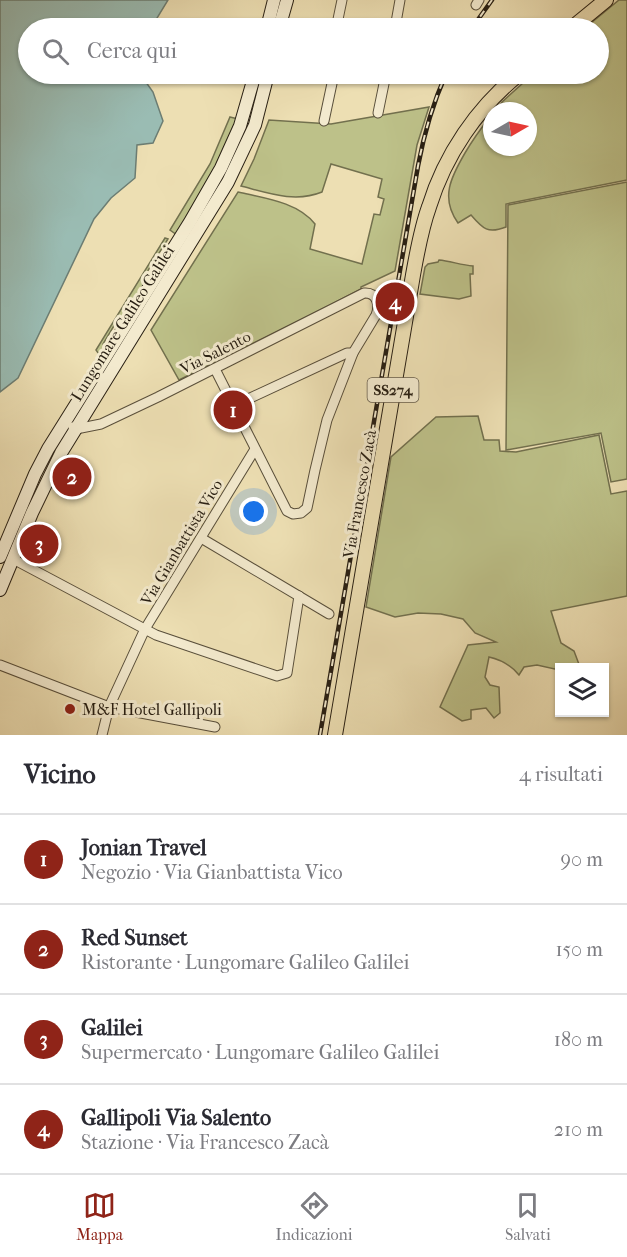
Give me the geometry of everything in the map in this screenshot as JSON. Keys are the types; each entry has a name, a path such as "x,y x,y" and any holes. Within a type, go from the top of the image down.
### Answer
{"main road":[{"path":"270,18 274,0"},
{"path":"282,18 287,0"},
{"path":"584,18 606,0"},
{"name":"Lungomare Galileo Galilei","path":"70,425 221,168 240,126 252,84"},
{"name":"Lungomare Galileo Galilei","path":"0,590 5,556 35,474 70,425 228,182 255,125 265,84"},
{"name":"Via Francesco Zacà","path":"335,735 413,275 424,225 435,190 449,158 486,106 509,84"}],"street":[{"path":"338,18 342,0"},
{"path":"397,18 400,0"},
{"path":"324,121 332,84"},
{"path":"378,113 384,84"},
{"name":"Via Salento","path":"70,425 101,424 364,293 369,293 375,297 378,312 353,353"},
{"path":"215,369 233,406 287,511 293,514 301,513 307,508 327,420 353,353 347,353 233,406"},
{"name":"Via Gianbattista Vico","path":"102,735 109,707 145,629 255,449"},
{"path":"201,538 329,614"},
{"path":"5,556 156,634 278,676 287,673 299,596"},
{"path":"0,665 109,707 215,728"}],"green space":[{"path":"619,0 627,0 627,180 506,204 506,227 500,229 486,229 471,215 458,223 450,205 449,188 460,162 483,125 483,156 537,156 537,102 502,102 522,84 609,84 609,18 597,18"},
{"path":"429,107 417,145 395,271 179,380 151,330 238,192 280,202 299,211 315,224 310,249 362,264 374,214 380,215 384,199 378,197 382,179 331,164 322,192 312,195 282,196 241,186 269,120 331,124"},
{"path":"230,117 238,119 224,153 177,235 170,230 210,164"},
{"path":"627,182 627,479 611,482 601,433 506,450 508,205"},
{"path":"165,238 168,239 147,272 150,278 124,319 118,319 103,344 105,349 101,357 96,350"},
{"path":"439,260 473,266 473,274 470,274 471,296 459,299 420,294 425,267"},
{"path":"478,416 484,440 499,440 500,451 516,452 599,435 611,494 627,491 627,596 551,611 561,643 574,651 578,663 555,663 555,669 537,665 524,667 519,675 506,663 489,657 485,677 490,685 499,687 500,713 494,718 486,708 471,710 471,719 462,721 440,707 468,645 496,642 475,633 463,619 441,614 418,613 395,617 366,607 391,457 436,417"}],"water":[{"path":"0,0 168,0 157,18 18,18 18,84 147,84 153,92 163,121 153,143 137,145 135,178 111,198 94,219 18,378 0,392"}],"railway":[{"path":"479,18 492,0"},
{"path":"320,735 418,166 429,119 442,84"}],"place":[{"name":"Gallipoli Via Salento","path":"395,302"},
{"name":"Jonian Travel","path":"233,410"},
{"name":"Red Sunset","path":"72,477"},
{"name":"Galilei","path":"39,544"},
{"name":"M&F Hotel Gallipoli","path":"70,709"}]}
